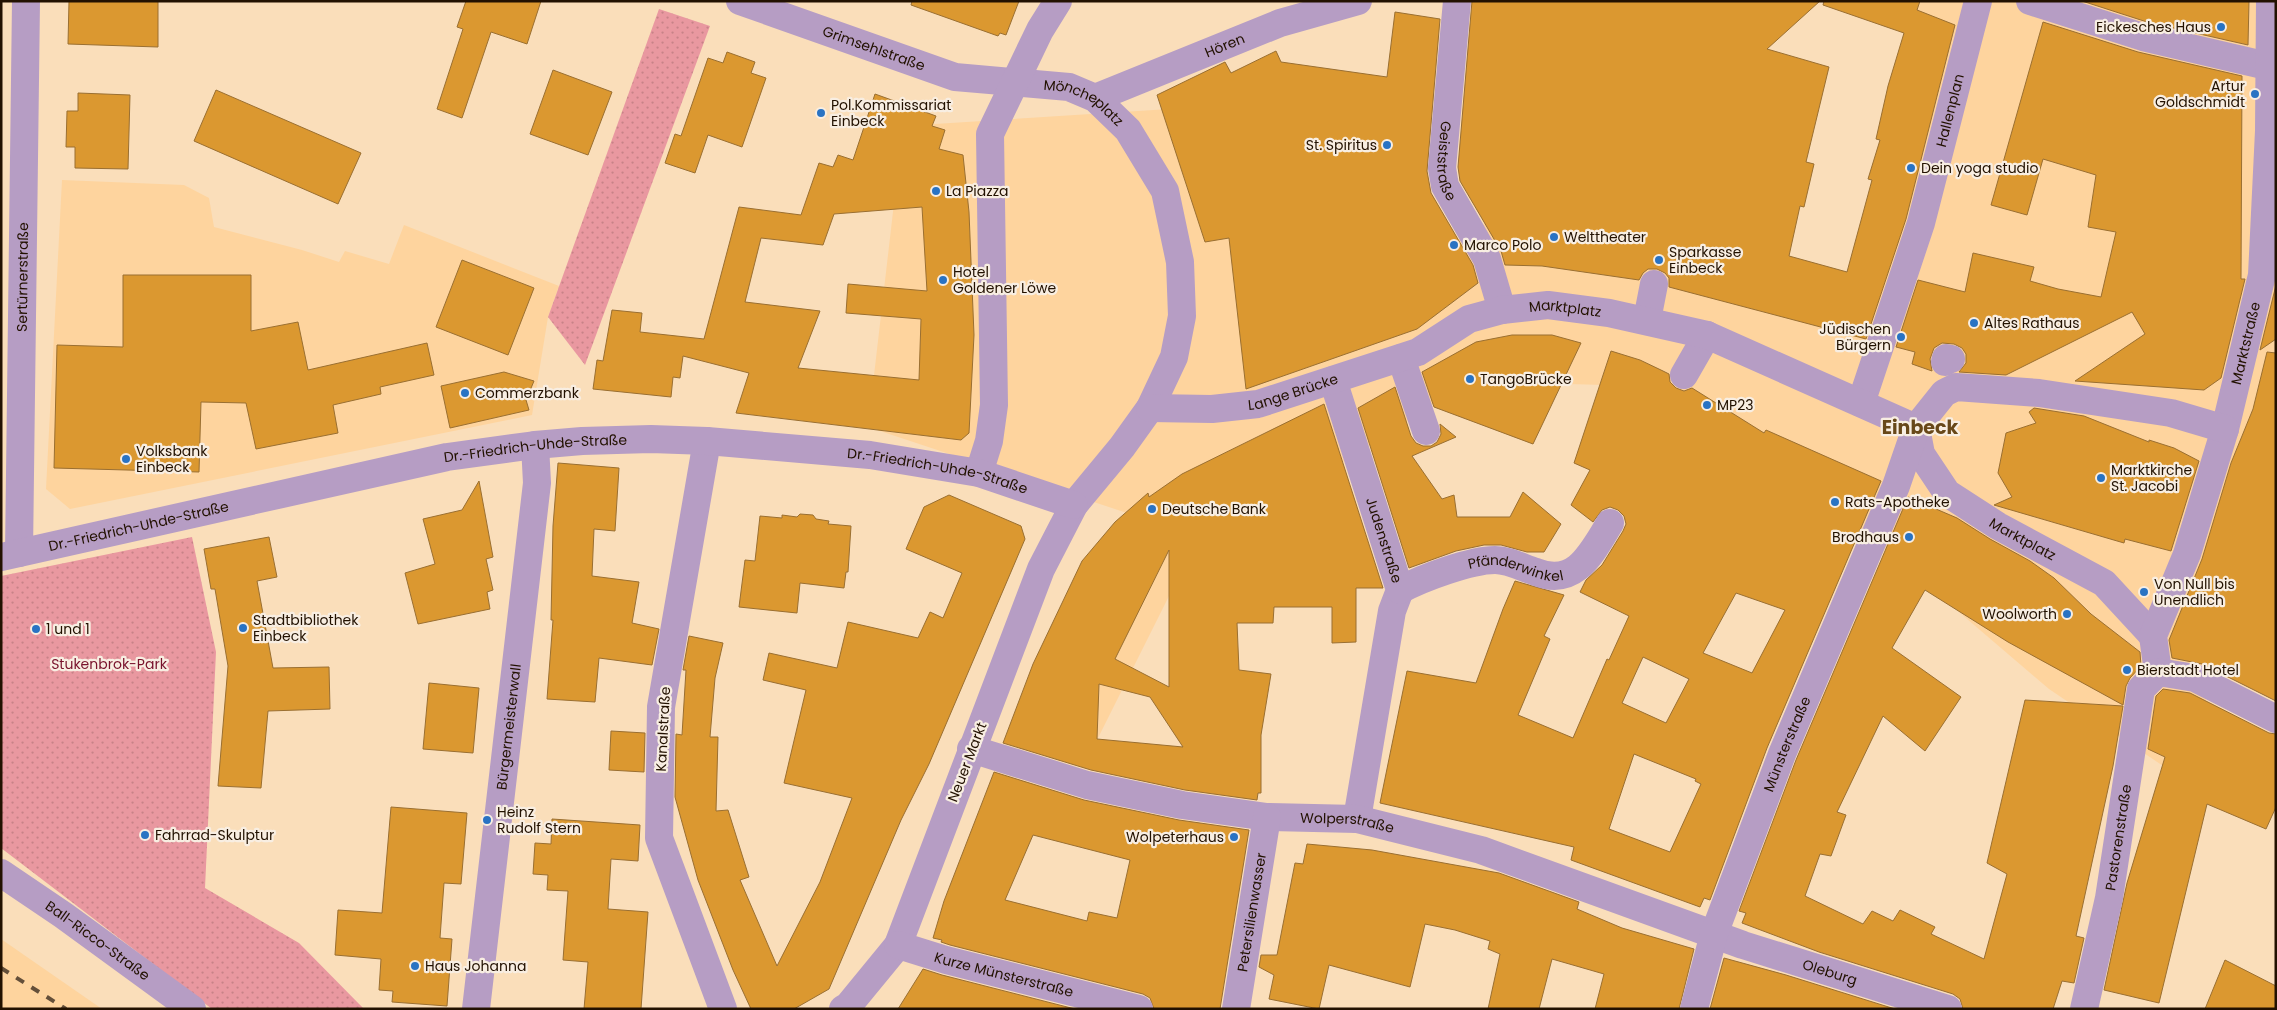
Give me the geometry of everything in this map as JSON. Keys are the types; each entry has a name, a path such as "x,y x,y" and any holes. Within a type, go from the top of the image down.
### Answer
{"street":[{"name":"Sertürnerstraße","path":"10,555 26,1"},
{"name":"Grimsehlstraße","path":"740,1 955,77 1012,83"},
{"path":"979,473 989,441 994,404 990,134 1012,83 1040,30 1058,1"},
{"name":"Hören","path":"1095,98 1280,23 1358,1"},
{"name":"Geiststraße","path":"1456,1 1442,168 1445,186 1487,259 1502,310"},
{"name":"Hallenplan","path":"1861,403 1921,223 1978,1"},
{"path":"2030,1 2143,37 2272,67"},
{"name":"Marktstraße","path":"2153,636 2187,554 2225,429 2262,275 2272,67 2270,1"},
{"name":"Möncheplatz","path":"1012,83 1069,87 1095,98 1128,130 1165,191 1180,262 1182,316 1174,357 1150,408 1122,447 1074,505"},
{"path":"1647,320 1654,284"},
{"name":"Marktplatz","path":"1431,345 1469,319 1502,310 1548,306 1647,320 1707,335 1916,428 1921,454 1936,480 1947,494 1998,526 2104,583 2153,636"},
{"path":"1684,375 1707,335"},
{"name":"Lange Brücke","path":"1150,408 1212,409 1258,404 1401,358 1431,345"},
{"path":"1401,358 1426,432"},
{"path":"1916,428 1944,393 1949,369 2171,413 2225,429"},
{"name":"Judenstraße","path":"1333,380 1400,590 1392,611 1357,819"},
{"name":"Münsterstraße","path":"1694,1009 1714,934 1782,754 1896,486 1916,428"},
{"name":"Dr.-Friedrich-Uhde-Straße","path":"10,555 447,457 535,445 651,439 707,441 870,455 979,473 1074,505"},
{"name":"Kanalstraße","path":"707,441 661,707 659,838 723,1009"},
{"name":"Bürgermeisterwall","path":"476,1009 537,483 535,445"},
{"name":"Neuer Markt","path":"847,1008 898,945 1041,569 1074,505"},
{"name":"Pfänderwinkel","path":"1400,590 1418,580 1476,563 1496,560 1514,564 1547,577 1568,575 1586,562 1610,523"},
{"path":"2153,636 2158,672 2195,678 2276,720"},
{"name":"Pastorenstraße","path":"2084,1009 2109,898 2140,689 2158,672"},
{"name":"Wolperstraße","path":"971,749 1086,785 1182,805 1267,817 1357,819 1481,850 1620,898 1714,934"},
{"name":"Petersilienwasser","path":"1236,1009 1267,817"},
{"name":"Ball-Ricco-Straße","path":"1,873 64,915 192,1009"},
{"name":"Oleburg","path":"1714,934 1948,1009"},
{"name":"Kurze Münsterstraße","path":"898,945 946,960 1139,1009"}],"shaded area":[{"path":"1902,1 2276,1 2276,470 2211,687 2175,774 2049,689 1835,506 1604,385 1468,381 1184,566 1090,754 1020,726 1139,517 868,427 903,126 1185,108 1279,347 1487,222 1865,295 1910,81"},
{"path":"62,180 184,185 209,198 214,227 302,250 339,262 345,251 389,264 404,225 559,286 548,317 532,415 70,509 46,489"},
{"path":"1,939 102,1009 1,1009"}],"green space":[{"path":"659,9 710,26 585,365 548,317"},
{"name":"Stukenbrok-Park","path":"192,537 216,652 205,888 299,943 364,1009 212,1009 1,848 1,576"}],"building":[{"path":"69,1 158,1 158,47 68,44"},
{"path":"466,1 541,1 527,44 491,32 462,118 437,109 463,29 457,27"},
{"path":"912,1 1019,1 1006,35 1000,33 998,36 911,5"},
{"path":"1472,1 1820,1 1767,49 1829,67 1806,162 1814,164 1804,207 1800,206 1789,256 1847,272 1872,180 1868,179 1880,140 1876,139 1888,86 1904,33 1823,5 1824,1 1920,1 1917,10 1955,25 1906,219 1866,339 1669,287 1669,278 1665,273 1657,269 1648,269 1639,280 1542,266 1505,265 1501,251 1460,181 1458,167"},
{"path":"2082,1 2249,1 2248,45 2147,22"},
{"path":"1395,12 1440,19 1427,171 1431,193 1473,265 1478,283 1417,329 1246,389 1229,238 1205,242 1157,95 1225,62 1231,73 1276,51 1281,62 1387,77"},
{"path":"2043,22 2138,52 2242,76 2241,279 2245,279 2221,378 2204,390 2075,381 2145,334 2132,312 2006,375 1959,372 1966,363 1966,354 1962,348 1954,344 1942,343 1934,348 1930,359 1932,371 1912,364 1915,352 1896,347 1918,280 1965,292 1973,253 2034,267 2030,281 2058,289 2101,297 2116,232 2088,227 2096,175 2043,159 2027,215 1991,205"},
{"path":"727,52 755,62 751,73 766,78 742,147 708,135 695,173 665,163 675,134 681,136 708,58 723,63"},
{"path":"553,70 612,92 588,155 530,134"},
{"path":"216,90 361,153 338,204 194,141"},
{"path":"78,93 130,95 128,169 75,168 75,147 66,147 67,111 78,111"},
{"path":"875,94 936,116 932,126 945,130 939,149 963,155 969,212 974,335 969,433 961,440 736,413 749,373 683,356 680,378 673,377 671,397 593,389 597,360 603,361 612,310 642,313 640,332 704,339 739,207 801,215 819,163 833,167 838,155 853,160","holes":["922,207 927,291 848,284 846,313 921,319 919,380 798,368 820,311 745,302 761,238 823,245 834,214"]},
{"path":"462,260 534,288 508,355 436,327"},
{"path":"123,275 251,275 251,331 298,322 308,370 427,343 434,375 380,387 381,394 333,405 338,433 256,449 246,403 201,402 199,472 54,468 57,345 123,347"},
{"path":"2276,285 2276,339 2260,350"},
{"path":"1512,335 1552,335 1581,343 1533,444 1434,407 1422,372 1476,342"},
{"path":"1611,351 1640,360 1669,374 1670,382 1676,388 1684,391 1692,388 1764,433 1766,430 1881,481 1767,748 1710,900 1704,898 1700,907 1571,860 1574,847 1380,803 1407,671 1476,683 1515,581 1564,595 1544,636 1550,639 1518,715 1573,738 1607,659 1609,660 1629,616 1580,592 1586,580 1602,565 1626,524 1624,516 1618,510 1610,507 1602,510 1593,522 1571,505 1590,470 1574,463","holes":["1736,593 1785,610 1752,673 1703,653","1643,657 1689,679 1666,723 1622,703","1634,754 1696,779 1695,781 1701,784 1670,852 1609,829"]},
{"path":"2267,352 2276,353 2276,701 2202,664 2172,658 2169,640 2202,559 2231,463 2253,409"},
{"path":"504,372 534,381 526,400 529,410 450,428 441,386"},
{"path":"1395,387 1411,436 1416,443 1423,446 1431,446 1437,442 1441,434 1440,424 1456,437 1412,456 1442,499 1454,495 1457,517 1510,517 1523,492 1561,524 1544,552 1527,552 1501,545 1484,545 1456,551 1409,568 1358,408"},
{"path":"1324,404 1383,588 1356,588 1356,642 1332,643 1332,607 1274,607 1273,623 1237,623 1239,670 1271,674 1261,735 1261,793 1258,793 1257,800 1185,790 1091,770 1003,743 1033,664 1082,561 1115,522 1148,493 1149,497 1182,474","holes":["1169,550 1169,687 1115,659","1099,684 1150,697 1183,747 1097,739"]},
{"name":"Marktkirche St. Jacobi","path":"2034,408 2084,416 2149,442 2149,440 2174,448 2199,461 2171,551 2125,539 2124,543 1994,505 2012,497 1998,473 2006,433 2036,423 2029,412"},
{"path":"558,463 619,468 615,531 594,529 592,576 639,582 632,623 659,629 652,665 599,658 595,702 547,699 553,620 551,620 553,526"},
{"path":"479,481 493,557 486,559 493,590 487,592 490,609 418,624 405,573 435,564 423,519 462,510"},
{"path":"949,495 1021,526 1025,539 929,764 901,820 829,989 794,1009 751,1009 733,970 698,880 675,797 676,734 682,735 686,670 683,670 689,636 723,643 715,678 710,737 718,737 716,811 728,810 749,877 740,880 777,966 820,882 852,798 784,783 806,690 763,680 769,653 837,668 848,622 918,638 930,612 943,618 962,573 906,549 924,507"},
{"path":"1908,497 1957,518 2030,561 2054,578 2091,614 2140,652 2141,666 2130,678 2126,686 2123,705 2008,642 1925,590 1892,648 1961,697 1925,751 1883,716 1837,812 1846,815 1831,856 1820,854 1805,896 1863,924 1872,911 1893,921 1900,910 1935,927 1931,934 1984,959 2007,874 1987,863 2025,700 2123,706 2113,766 2076,936 2084,938 2074,983 2062,981 2053,1009 1963,1009 1960,999 1953,994 1819,952 1742,923 1746,913 1739,911 1796,760"},
{"path":"800,514 813,515 816,519 829,521 828,524 851,526 848,572 846,572 844,588 800,583 797,613 739,607 745,560 755,561 760,516 782,518 782,515 797,517"},
{"name":"Stadtbibliothek Einbeck","path":"269,537 277,577 257,581 273,668 329,667 330,709 268,711 261,788 218,786 228,666 215,589 211,589 204,549"},
{"path":"429,683 479,688 473,753 423,749"},
{"path":"2163,689 2190,693 2269,733 2276,734 2276,807 2266,829 2207,804 2159,1003 2104,990 2127,883 2165,757 2148,749 2156,696"},
{"path":"611,731 645,733 644,772 609,770"},
{"path":"994,772 1084,800 1179,820 1249,830 1220,1009 1154,1009 1150,998 1143,994 941,942 942,940 933,938 944,901","holes":["1033,835 1130,860 1117,918 1089,912 1087,921 1005,900"]},
{"path":"391,807 467,813 461,884 444,883 440,938 452,939 447,1006 392,1002 393,991 379,990 381,959 335,955 338,910 382,913"},
{"path":"552,819 640,825 638,861 611,859 608,909 648,912 641,1009 584,1009 588,962 563,960 568,891 547,890 548,875 533,874 535,843 551,844"},
{"path":"1307,844 1372,850 1499,873 1579,902 1577,909 1622,928 1694,949 1679,1009 1595,1009 1604,974 1552,959 1539,1009 1488,1009 1500,954 1488,949 1490,941 1455,930 1425,924 1410,987 1329,965 1319,1009 1269,999 1274,975 1259,967 1261,955 1277,955 1295,863 1303,864"},
{"path":"1724,958 1786,975 1895,1009 1710,1009"},
{"path":"2225,960 2276,986 2276,1009 2205,1009"},
{"path":"923,969 942,975 1075,1009 898,1009"}],"railway":[{"path":"1,968 66,1009"}],"place":[{"name":"Eickesches Haus","path":"2221,27"},
{"name":"Artur Goldschmidt","path":"2255,94"},
{"name":"Pol.Kommissariat Einbeck","path":"821,113"},
{"name":"St. Spiritus","path":"1387,145"},
{"name":"Dein yoga studio","path":"1911,168"},
{"name":"La Piazza","path":"936,191"},
{"name":"Welttheater","path":"1554,237"},
{"name":"Marco Polo","path":"1454,245"},
{"name":"Sparkasse Einbeck","path":"1659,260"},
{"name":"Hotel Goldener Löwe","path":"943,280"},
{"name":"Altes Rathaus","path":"1974,323"},
{"name":"Jüdischen Bürgern","path":"1901,337"},
{"name":"TangoBrücke","path":"1470,379"},
{"name":"Commerzbank","path":"465,393"},
{"name":"MP23","path":"1707,405"},
{"name":"Volksbank Einbeck","path":"126,459"},
{"name":"Marktkirche St. Jacobi","path":"2101,478"},
{"name":"Rats-Apotheke","path":"1835,502"},
{"name":"Deutsche Bank","path":"1152,509"},
{"name":"Brodhaus","path":"1909,537"},
{"name":"Von Null bis Unendlich","path":"2144,592"},
{"name":"Woolworth","path":"2067,614"},
{"name":"Stadtbibliothek Einbeck","path":"243,628"},
{"name":"1 und 1","path":"36,629"},
{"name":"Bierstadt Hotel","path":"2127,670"},
{"name":"Heinz Rudolf Stern","path":"487,820"},
{"name":"Fahrrad-Skulptur","path":"145,835"},
{"name":"Wolpeterhaus","path":"1234,837"},
{"name":"Haus Johanna","path":"415,966"}],"district":[{"name":"Einbeck","path":"1920,427"}]}
